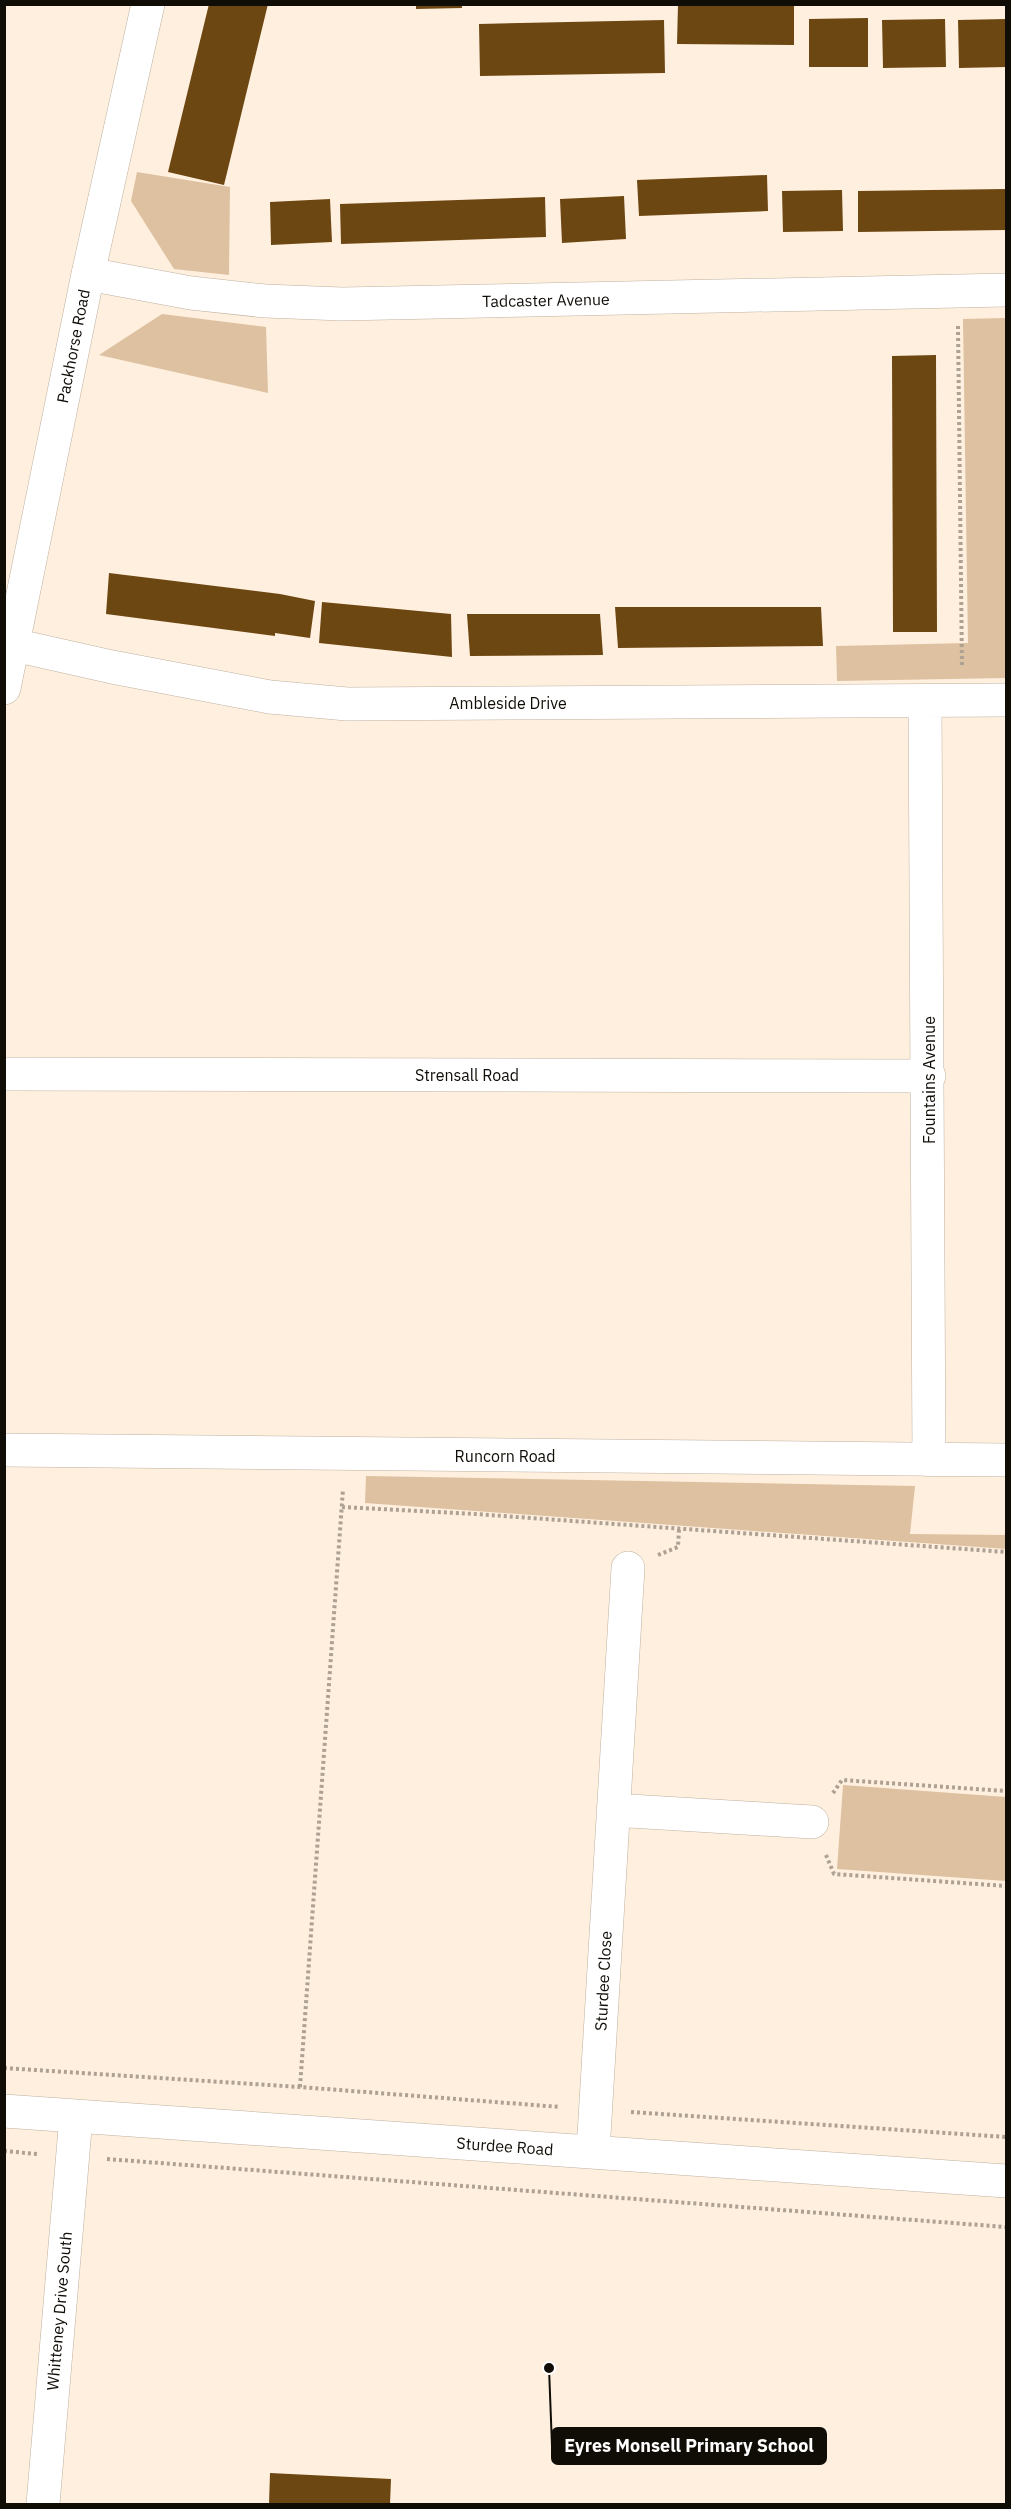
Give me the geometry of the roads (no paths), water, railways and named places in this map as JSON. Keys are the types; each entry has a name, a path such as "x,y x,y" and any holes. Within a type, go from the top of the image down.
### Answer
{"street":[{"name":"Packhorse Road","path":"4,688 88,274 148,4"},
{"name":"Tadcaster Avenue","path":"88,274 191,293 265,301 342,304 1006,290"},
{"name":"Ambleside Drive","path":"14,645 112,667 270,697 346,704 1006,700"},
{"name":"Fountains Avenue","path":"926,701 930,1460"},
{"name":"Strensall Road","path":"4,1074 929,1076"},
{"name":"Runcorn Road","path":"4,1450 1006,1460"},
{"name":"Sturdee Close","path":"593,2152 628,1568"},
{"path":"613,1810 812,1821"},
{"name":"Sturdee Road","path":"4,2111 1006,2181"},
{"name":"Whitteney Drive South","path":"43,2505 76,2116"}],"place":[{"name":"Eyres Monsell Primary School","path":"549,2368"}]}
